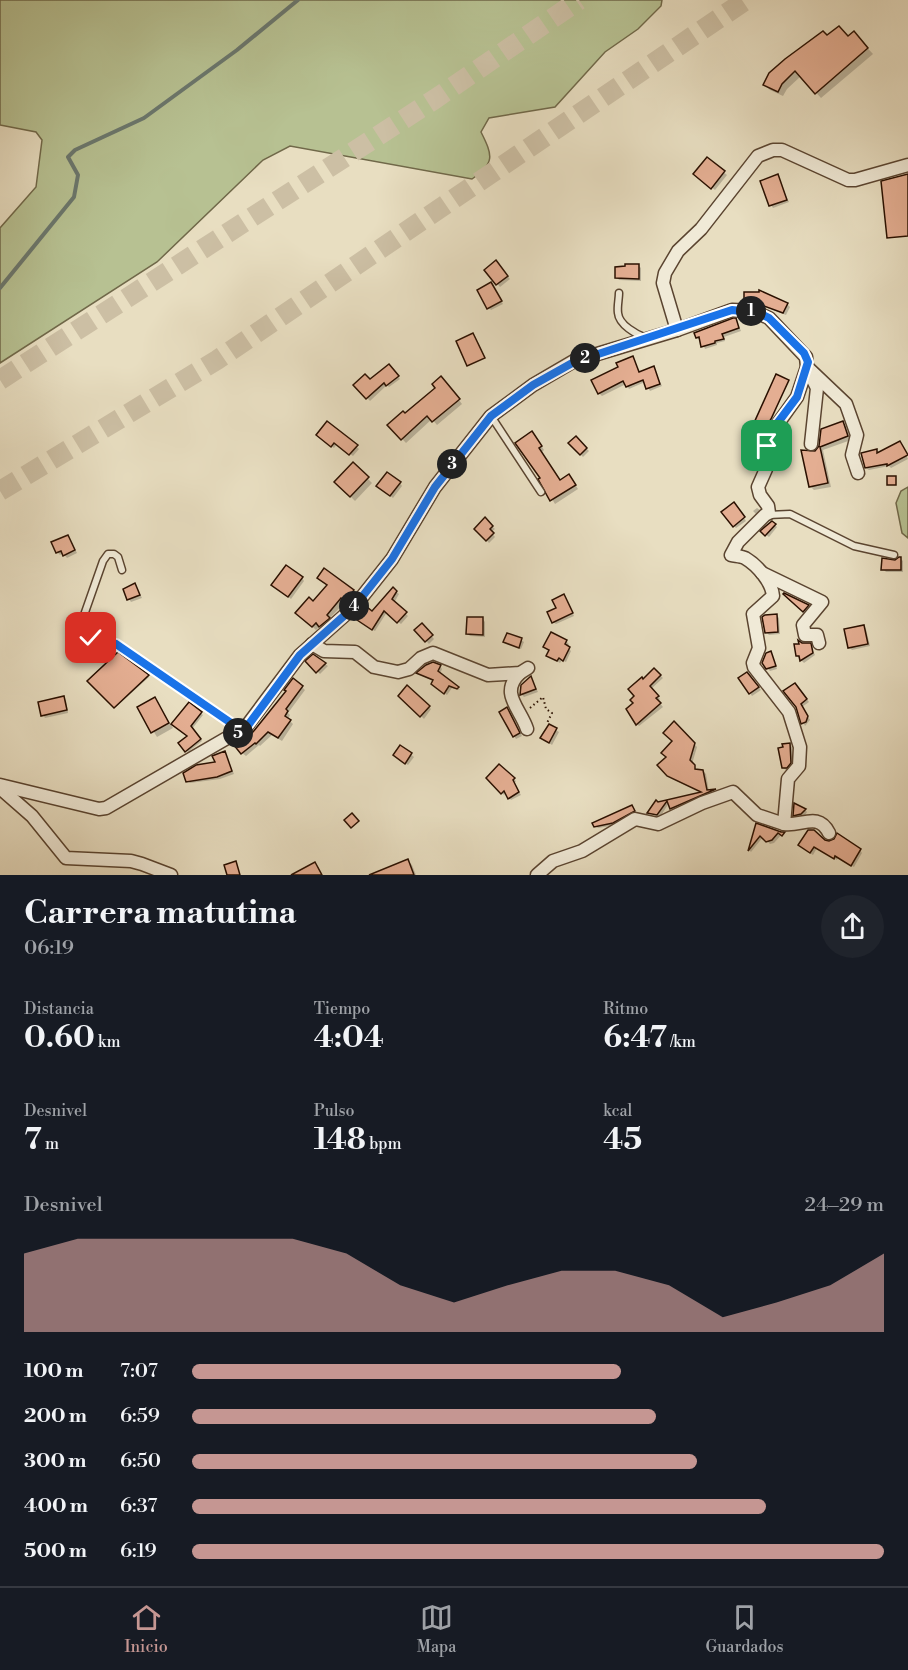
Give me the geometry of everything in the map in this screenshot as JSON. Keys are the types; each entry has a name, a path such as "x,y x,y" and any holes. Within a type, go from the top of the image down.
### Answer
{"street":[{"path":"677,330 663,283 665,273 678,251 704,225 758,156 773,150 782,150 848,180 908,165"},
{"path":"0,786 99,809 106,808 236,734 249,724 300,655 354,607 392,559 435,487 491,416 533,385 574,362 677,330 732,310 759,313 769,318 804,353 808,362 797,397 769,436 766,469 758,487 760,495 770,509 769,513 738,542 731,555 746,559 761,573 771,588 772,596 753,614 759,648 753,663 758,673 789,712 794,723 801,756 800,766 788,779 784,824"},
{"path":"807,367 817,388 811,444"},
{"path":"807,367 846,404 857,435 852,454 858,473"},
{"path":"761,573 822,602 803,625 806,635 817,635 819,643"},
{"path":"312,644 324,651 355,652 374,667 398,672 409,669 421,658 433,653 488,675 524,670 514,678 510,690 511,698 527,729"},
{"path":"0,786 32,816 66,858 131,861 171,875"},
{"path":"537,875 553,861 582,850 635,819 658,824 702,803 733,792 757,814 790,825 809,820 821,822 830,833"}],"lane":[{"path":"619,293 618,313 621,321 637,335 649,338"},
{"path":"491,416 541,492"},
{"path":"765,515 790,514 854,546 894,555"},
{"path":"122,570 118,557 108,554 103,561 83,618 84,631 91,638 116,644 231,723 236,734"}],"path":[{"path":"520,713 543,697 546,709 552,713 547,723"}],"green space":[{"path":"0,0 662,0 661,6 638,29 605,52 555,107 489,118 481,132 490,158 485,168 472,179 290,146 263,160 157,262 0,363 0,228 36,187 42,140 36,132 0,125"},
{"path":"908,487 908,538 902,533 896,503 901,491"}],"building":[{"path":"839,26 848,36 854,31 868,48 815,94 795,71 782,84 778,92 763,85 769,73 785,59 823,31 827,35"},
{"path":"707,157 725,171 711,189 693,174"},
{"path":"778,174 787,200 769,206 760,181"},
{"path":"908,174 908,236 887,238 881,181"},
{"path":"496,260 508,276 496,285 484,270"},
{"path":"625,264 639,264 639,279 615,278 615,267 625,266"},
{"path":"491,282 502,301 487,309 477,290"},
{"path":"759,290 788,303 783,313 756,303 744,302 744,292 759,292"},
{"path":"736,318 739,328 722,334 724,339 701,347 699,337 696,338 694,333"},
{"path":"473,333 485,358 467,366 456,341"},
{"path":"633,356 639,372 654,366 660,384 646,389 643,380 626,387 623,381 598,394 591,380 618,367 616,363"},
{"path":"389,364 399,376 386,386 384,383 366,399 353,385 365,374 370,379"},
{"path":"776,374 789,380 760,439 749,434"},
{"path":"441,376 460,399 432,422 427,416 401,440 387,425 435,388 432,384"},
{"path":"327,421 358,445 349,455 334,443 331,447 316,435"},
{"path":"843,421 848,436 820,447 828,483 809,487 801,450 815,451 819,446 821,429"},
{"path":"532,431 542,446 539,448 560,480 569,474 576,485 550,501 538,479 540,478 515,443"},
{"path":"576,436 587,448 580,455 568,443"},
{"path":"900,441 908,455 887,466 887,464 865,468 861,453 877,449 877,453"},
{"path":"353,462 369,477 350,497 334,482"},
{"path":"387,472 401,482 390,496 376,486"},
{"path":"887,476 896,476 896,485 887,485"},
{"path":"734,502 745,517 733,527 721,512"},
{"path":"485,517 493,526 490,529 494,533 486,541 474,529"},
{"path":"772,521 776,524 765,536 760,531"},
{"path":"68,535 75,550 63,556 61,551 56,553 51,542"},
{"path":"901,557 901,570 881,570 882,558 895,560"},
{"path":"286,565 303,577 288,597 271,585"},
{"path":"324,568 354,590 346,602 341,598 327,615 330,618 319,627 316,623 312,627 295,613 309,597 313,601 327,585 317,578"},
{"path":"135,583 140,595 127,600 123,589"},
{"path":"393,587 397,591 392,599 407,612 397,623 384,611 372,630 354,618 367,607 372,611"},
{"path":"784,593 809,605 803,612"},
{"path":"564,594 573,613 552,623 547,612 556,608 552,600"},
{"path":"777,614 778,632 765,633 762,617"},
{"path":"467,617 483,617 483,635 466,634"},
{"path":"422,623 433,635 425,642 414,630"},
{"path":"864,625 868,644 848,648 844,629"},
{"path":"551,632 567,640 565,644 570,647 563,661 546,656 549,650 543,647"},
{"path":"507,633 522,638 519,648 503,642"},
{"path":"798,640 802,643 811,643 813,653 800,661 799,656 796,656 794,644 799,644"},
{"path":"771,651 776,666 766,669 762,663 766,653"},
{"path":"118,652 149,675 114,708 87,681"},
{"path":"313,654 326,663 316,673 305,661"},
{"path":"433,662 441,665 438,671 459,687 457,689 449,686 444,694 431,684 433,680 416,673"},
{"path":"654,668 661,675 650,686 659,696 656,698 661,703 636,725 626,709 633,703 630,700 634,696 628,689"},
{"path":"747,672 759,687 749,694 738,678"},
{"path":"531,676 536,689 520,695 521,685"},
{"path":"293,678 303,686 286,709 288,711 285,716 291,720 278,738 268,732 241,754 233,744 253,732 286,691 284,690"},
{"path":"795,683 807,699 801,704 808,716 806,722 801,724 796,707 783,691"},
{"path":"407,685 430,706 420,717 398,696"},
{"path":"64,696 67,710 41,716 38,702"},
{"path":"155,697 169,723 151,733 137,707"},
{"path":"189,702 202,712 191,726 201,739 185,752 178,743 187,736 171,724"},
{"path":"507,707 520,733 513,737 499,712"},
{"path":"674,721 695,743 690,760 695,765 695,769 703,770 707,790 716,789 670,809 667,801 657,815 647,813 656,800 658,802 701,792 667,776 657,765 666,757 661,753 672,741 663,733"},
{"path":"549,724 557,728 549,743 540,738"},
{"path":"790,743 791,763 787,768 782,768 778,748 783,747 782,744"},
{"path":"400,745 412,753 405,764 393,755"},
{"path":"225,751 232,771 217,777 186,782 183,773 196,765 215,762 212,756"},
{"path":"499,764 515,778 513,780 519,792 508,799 504,791 501,794 486,778"},
{"path":"794,803 806,809 801,814 793,816"},
{"path":"632,805 635,811 613,823 594,827 592,823"},
{"path":"352,813 359,821 351,828 344,820"},
{"path":"756,823 785,832 782,836 778,833 772,840 766,842 760,836 748,851"},
{"path":"808,830 814,830 829,841 834,839 837,833 861,849 851,866 814,847 810,853 798,845"},
{"path":"408,859 414,875 369,875"},
{"path":"236,861 240,875 227,875 224,865"},
{"path":"315,862 322,875 291,875"}],"waterway":[{"path":"0,288 74,197 78,175 68,157 75,150 144,118 237,50 298,0"}],"tunnel":[{"path":"0,380 435,99 579,0"},
{"path":"0,491 217,360 746,0"}],"route":[{"path":"91,638 116,644 231,723 236,734 249,724 300,655 354,607 399,550 435,487 491,416 533,385 574,362 677,330 732,310 753,311 769,318 804,353 808,362 797,397 773,429 767,446"}]}
